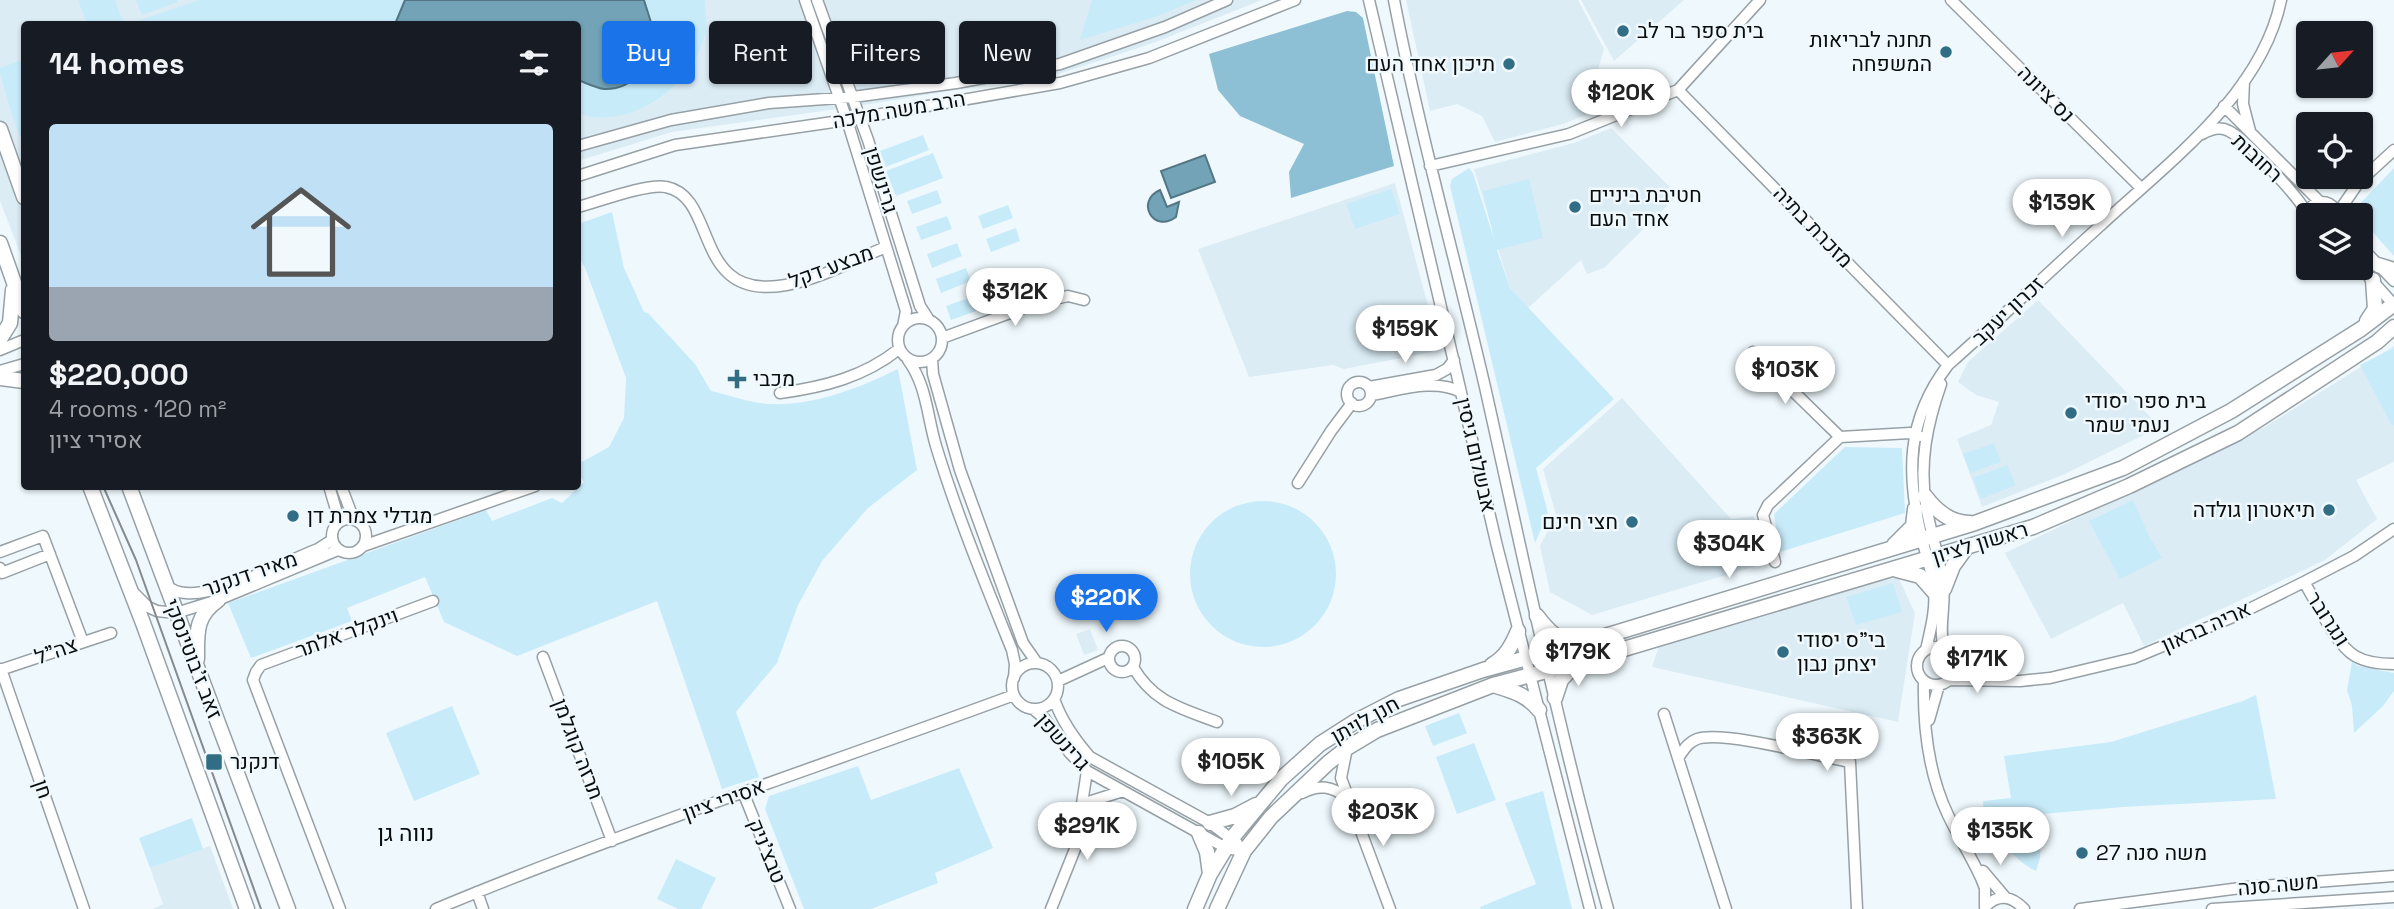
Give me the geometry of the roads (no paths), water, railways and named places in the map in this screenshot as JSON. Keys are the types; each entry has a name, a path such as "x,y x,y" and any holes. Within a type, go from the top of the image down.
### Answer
{"main road":[{"path":"1,131 21,188"},
{"path":"0,243 21,302"},
{"path":"2378,265 2394,270"},
{"path":"0,339 10,323 13,278"},
{"path":"2361,329 2375,309 2372,280"},
{"name":"ראשון לציון","path":"1545,653 1975,523 2123,468 2231,411 2361,329 2394,304"},
{"name":"ראשון לציון","path":"1529,675 2033,527 2130,486 2238,433 2377,342 2394,327"},
{"path":"2377,342 2394,338"},
{"path":"0,378 21,381"},
{"name":"זאב ז'בוטינסקי","path":"91,490 247,909"},
{"name":"זאב ז'בוטינסקי","path":"130,490 288,909"},
{"path":"1925,496 1938,510 1954,521 1975,523"},
{"path":"1888,550 1909,531 1915,518 1915,509"},
{"path":"1892,569 1920,576 1939,591 1967,547"},
{"path":"198,671 197,636 200,621 204,612 218,600"},
{"path":"1537,616 1553,635 1563,641 1579,644"},
{"path":"1483,670 1500,660 1509,650 1518,631"},
{"name":"חנן לויתן","path":"1195,909 1210,874 1229,843 1281,779 1321,744 1356,721 1399,699 1483,670 1545,653"},
{"path":"1555,698 1561,680 1577,663"},
{"name":"חנן לויתן","path":"1217,909 1244,851 1287,800 1348,748 1396,722 1493,685 1529,675"},
{"path":"1493,685 1521,694 1530,699 1539,710"},
{"path":"1210,874 1205,828 1264,801"}],"street":[{"path":"805,0 826,59"},
{"name":"גרינשפן","path":"817,0 826,24"},
{"name":"הרב משה מלכה","path":"581,145 671,120 769,103 876,94 1060,64 1165,27 1227,0"},
{"name":"הרב משה מלכה","path":"581,175 674,145 847,120 1073,79 1149,58 1295,0"},
{"path":"1360,0 1372,13"},
{"name":"אבשלום גיסין","path":"1369,0 1518,631 1590,909"},
{"name":"אבשלום גיסין","path":"1395,0 1430,166 1478,358 1548,670 1608,909"},
{"name":"נס ציונה","path":"1951,0 2141,188"},
{"name":"זכרון יעקב","path":"1944,649 1933,557 1915,509 1912,477 1913,438 1928,397 1948,365 2197,137 2263,53 2277,20 2281,0"},
{"path":"1430,166 1569,134 1678,90 1757,1"},
{"path":"2244,79 2243,104 2251,133"},
{"path":"817,100 829,93 833,84"},
{"path":"835,84 840,98"},
{"name":"גרינשפן","path":"848,84 920,306 929,320"},
{"path":"853,84 857,89 876,94"},
{"name":"מזכרת בתיה","path":"1678,90 1948,365"},
{"name":"גרינשפן","path":"840,98 906,311 903,326"},
{"name":"רחובות","path":"2224,106 2323,202"},
{"path":"868,140 875,122 884,113"},
{"path":"822,123 845,134 854,145"},
{"name":"רחובות","path":"2197,137 2213,129 2228,131 2302,203"},
{"path":"2373,170 2394,150"},
{"name":"מבצע דקל","path":"581,206 650,188 665,187 682,194 694,210 721,268 743,282 759,286 785,285 813,277 886,247"},
{"path":"2320,203 2347,189"},
{"path":"2373,260 2394,281"},
{"path":"2372,280 2394,304"},
{"path":"943,338 1037,303 1068,296 1084,300"},
{"path":"908,359 920,363 932,359 942,346 943,338 936,324 920,318 910,320 903,326 898,340 900,349 920,375 947,481 1012,650 1015,664 1014,695 1019,702 1033,709 1049,705 1058,691 1058,681 1049,668 1037,663 1023,643 960,470 933,374 932,359"},
{"path":"0,350 21,341"},
{"path":"780,393 815,389 839,382 884,362 900,349"},
{"path":"1753,352 1840,438"},
{"path":"1370,391 1436,375 1447,369 1454,360"},
{"path":"0,371 21,365"},
{"name":"זכרון יעקב","path":"1927,538 1923,470 1925,441 1948,365"},
{"path":"1362,383 1370,391 1364,405 1352,403 1348,397 1351,386 1362,383"},
{"path":"1370,391 1437,384 1461,392"},
{"path":"1298,483 1352,403"},
{"path":"1775,562 1763,515 1768,505 1840,438 1913,438 1925,441"},
{"path":"330,490 338,522"},
{"path":"342,490 354,520"},
{"path":"363,547 366,533 362,525 354,520 338,522 332,530 335,545 348,554 354,553 363,547 524,490"},
{"name":"אריה בראון","path":"1945,683 2050,678 2134,658 2233,617 2304,582 2354,556 2394,529"},
{"path":"0,552 43,536 83,642"},
{"path":"127,585 148,607 176,613 218,600 335,545"},
{"name":"מאיר דנקנר","path":"166,586 183,593 202,593 335,545"},
{"path":"0,568 2,573 50,554"},
{"name":"ונגרובר","path":"2304,582 2346,650 2373,663 2394,664"},
{"name":"זכרון יעקב","path":"1926,650 1939,591"},
{"name":"וינקלר אלתר","path":"340,909 253,680 261,665 433,601"},
{"name":"צה\"ל","path":"1,670 111,633"},
{"path":"1058,681 1108,658 1114,648 1127,646 1135,657 1133,667 1143,684 1156,697 1217,722"},
{"path":"1927,747 1930,710 1955,671 1950,652 1938,647 1926,650 1917,665 1917,671 1924,681 1923,725 1927,747 1946,811 1985,888 1984,907"},
{"name":"תרזה קוגלמן","path":"543,657 612,841"},
{"path":"1108,658 1115,671 1124,672 1133,667"},
{"name":"אריה בראון","path":"1954,660 2003,680"},
{"path":"1014,678 1024,666 1037,663"},
{"name":"חן","path":"1,670 84,909"},
{"path":"1924,681 1945,683"},
{"name":"אסירי ציון","path":"436,909 612,841 1014,695"},
{"name":"גרינשפן","path":"1054,699 1064,723 1090,757 1244,851"},
{"name":"גרינשפן","path":"1033,709 1045,719 1087,771 1122,791 1205,828"},
{"path":"1664,714 1726,909"},
{"path":"1678,758 1686,746 1707,737 1731,738 1850,762 1857,909"},
{"path":"1348,748 1340,778 1390,909"},
{"path":"1051,909 1075,849 1087,771"},
{"path":"1287,800 1312,788 1324,787 1337,790 1347,798"},
{"path":"1082,804 1122,791"},
{"name":"טבצ'ניק","path":"743,793 790,909"},
{"path":"1972,858 2005,897"},
{"name":"משה סנה","path":"2080,909 2248,887 2394,876"},
{"path":"477,892 483,909"},
{"path":"1984,907 1998,898 2005,897 2013,899 2024,909"},
{"name":"משה סנה","path":"2212,909 2394,897"}],"tram line":[{"path":"105,490 136,560 261,909"}],"place":[{"name":"בית ספר בר לב","path":"1623,31"},
{"name":"תחנה לבריאות המשפחה","path":"1946,52"},
{"name":"תיכון אחד העם","path":"1509,64"},
{"name":"חטיבת ביניים אחד העם","path":"1575,207"},
{"name":"מכבי","path":"737,379"},
{"name":"בית ספר יסודי נעמי שמר","path":"2071,413"},
{"name":"תיאטרון גולדה","path":"2329,510"},
{"name":"מגדלי צמרת דן","path":"293,516"},
{"name":"חצי חינם","path":"1632,522"},
{"name":"בי\"ס יסודי יצחק נבון","path":"1783,652"},
{"name":"דנקנר","path":"214,762"},
{"name":"משה סנה 27","path":"2082,853"}],"district":[{"name":"נווה גן","path":"406,833"}]}
